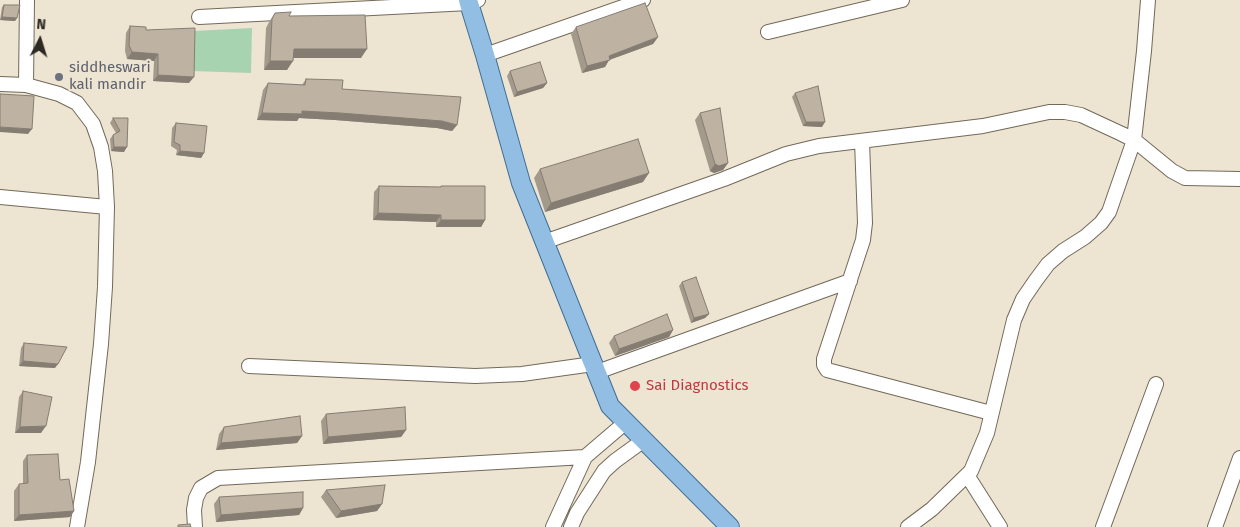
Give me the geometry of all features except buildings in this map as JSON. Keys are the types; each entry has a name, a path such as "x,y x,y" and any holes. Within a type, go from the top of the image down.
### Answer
{"main road":[{"path":"471,1 521,183 610,406 730,527"}],"street":[{"path":"26,0 26,85"},
{"path":"485,55 643,0"},
{"path":"768,32 857,5 902,0"},
{"path":"908,527 932,509 971,471 984,440 1014,320 1023,299 1048,264 1063,251 1085,237 1101,223 1109,212 1134,140 1148,0"},
{"path":"199,17 471,1"},
{"path":"0,84 26,85 59,94 76,103 93,124 101,147 105,171 107,207 105,287 88,462 77,527"},
{"path":"544,242 724,179 786,154 819,146 983,126 1049,112 1081,115 1134,140 1172,171 1185,178 1240,179"},
{"path":"862,141 865,223 863,240 824,359 824,365 828,370 991,413"},
{"path":"0,197 107,207"},
{"path":"248,366 475,376 595,368 850,281"},
{"path":"1103,527 1156,384"},
{"path":"552,527 585,457 626,422"},
{"path":"571,527 577,513 604,471 644,440"},
{"path":"195,527 194,510 196,498 201,488 218,478 585,457"},
{"path":"1215,527 1240,458"},
{"path":"967,476 1000,527"}],"green space":[{"path":"252,28 251,73 191,71 194,31"}],"place":[{"name":"siddheswari kali mandir","path":"59,77"},
{"name":"Sai Diagnostics","path":"635,386"}]}
